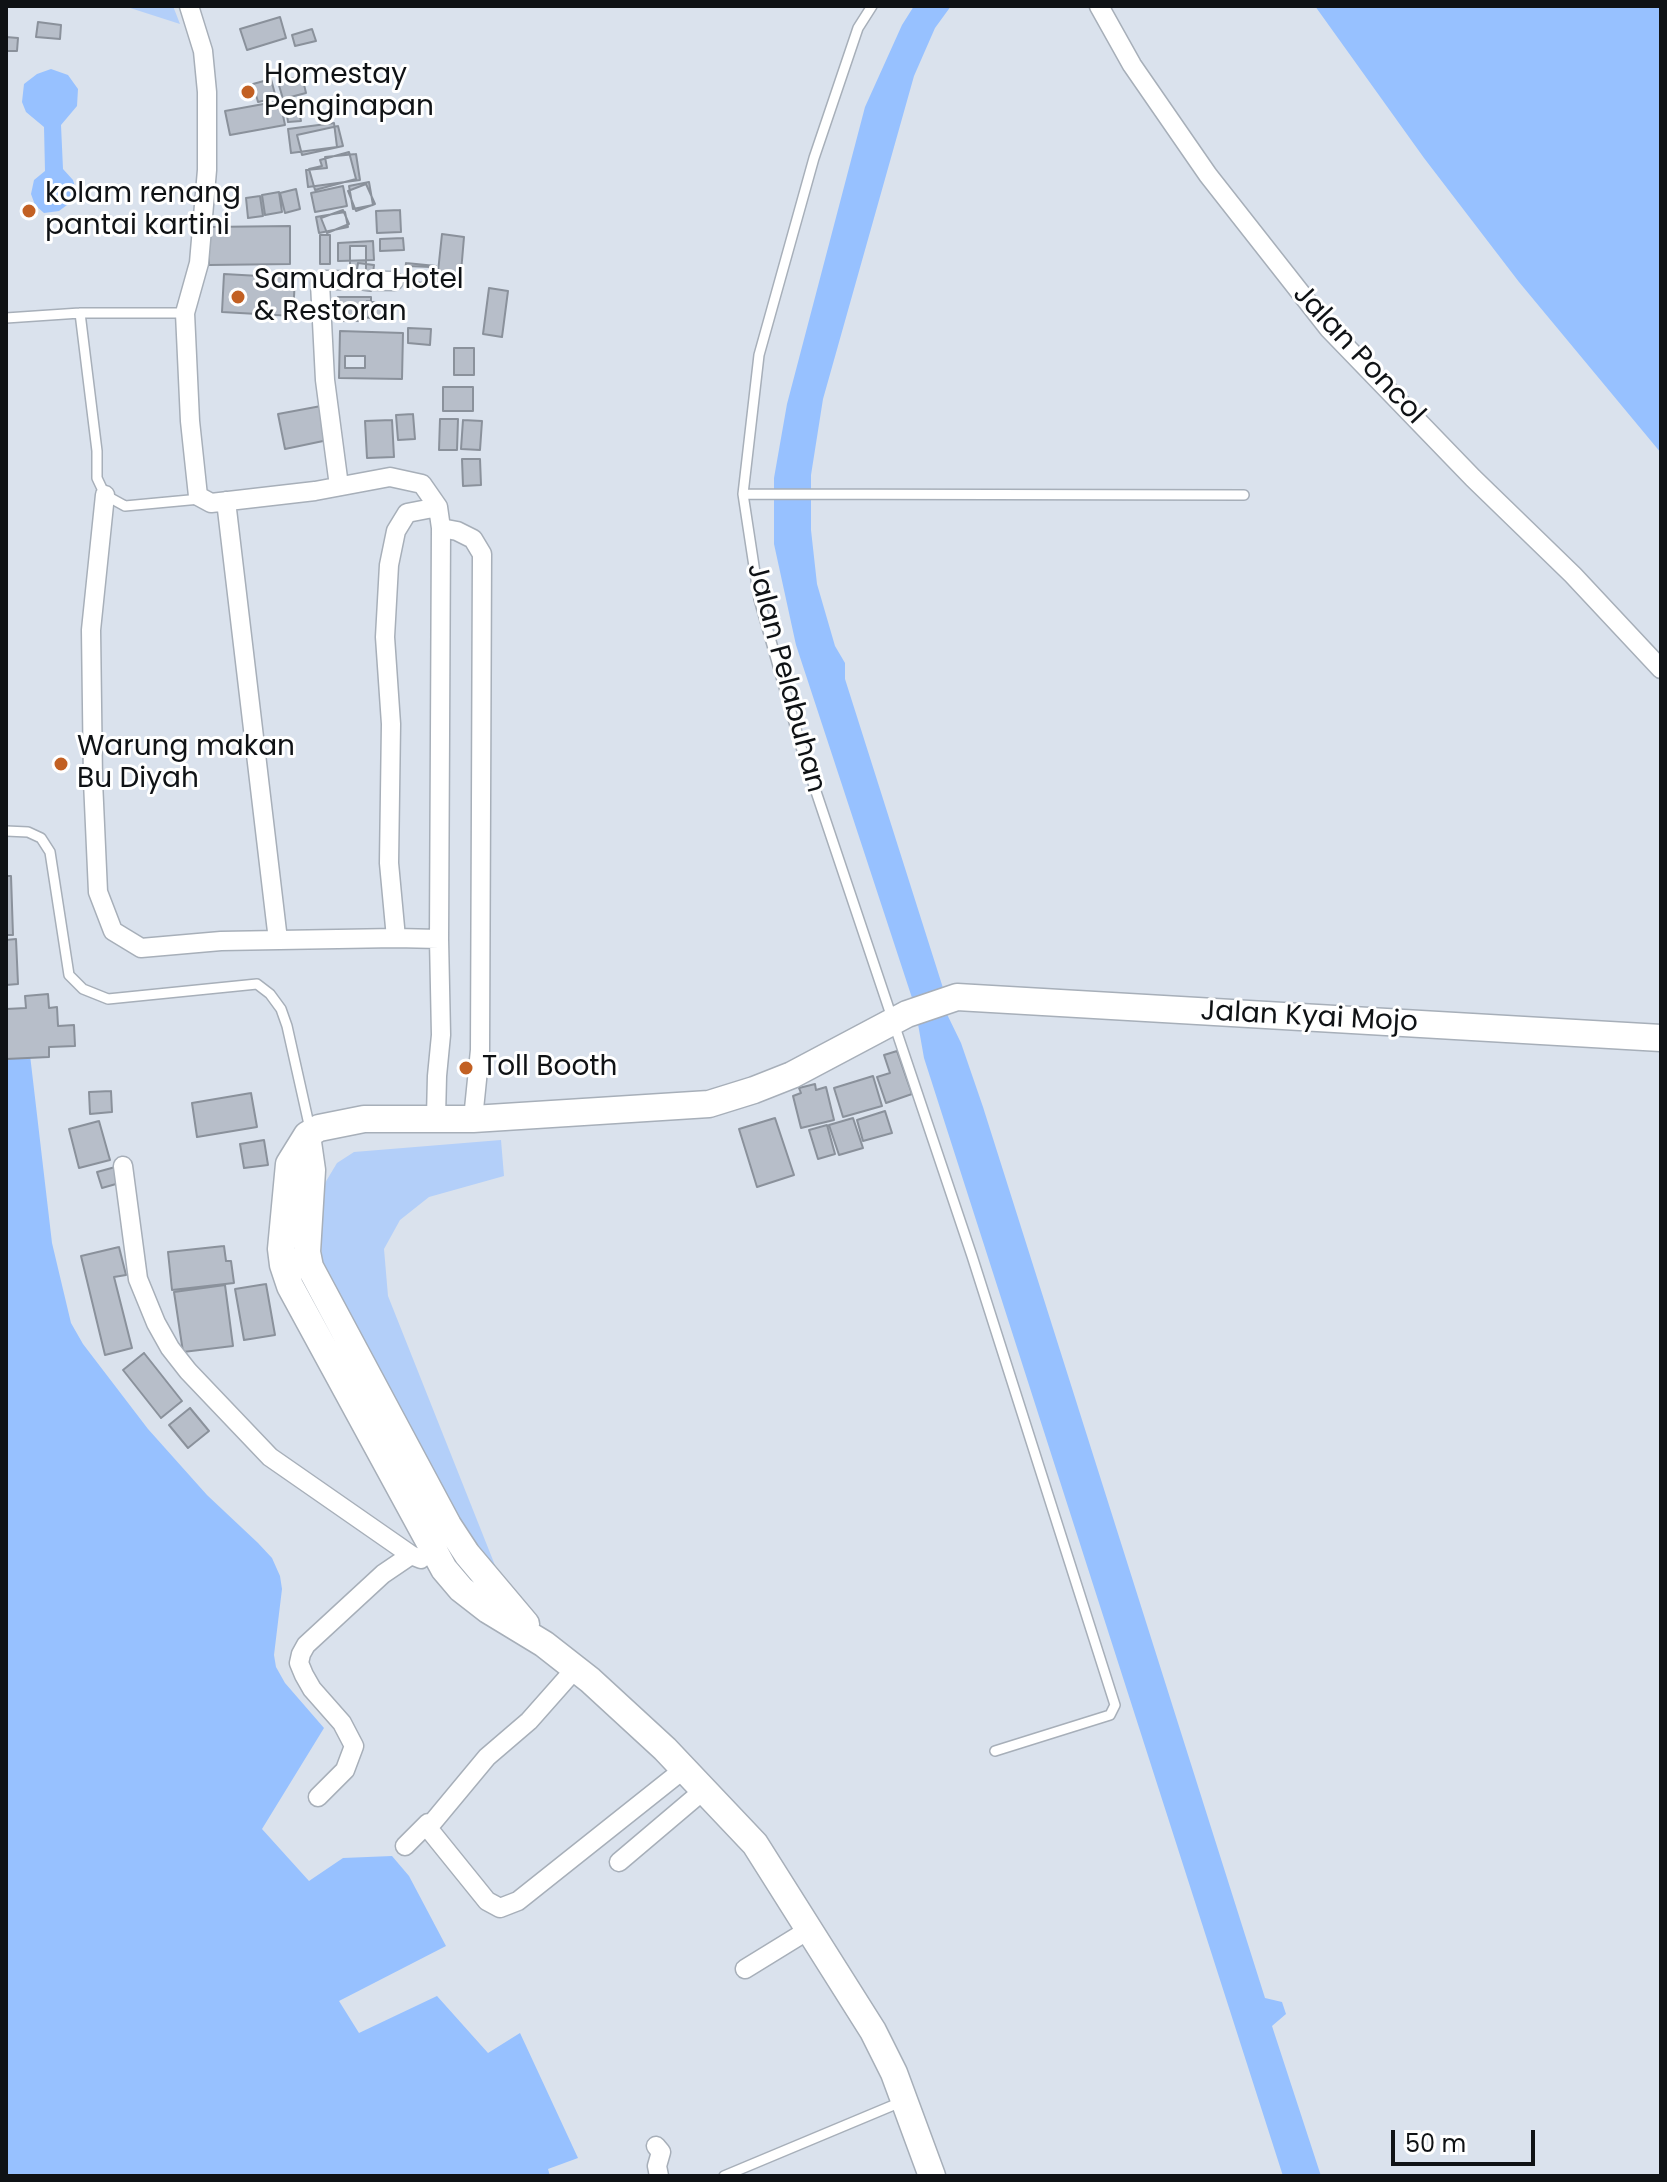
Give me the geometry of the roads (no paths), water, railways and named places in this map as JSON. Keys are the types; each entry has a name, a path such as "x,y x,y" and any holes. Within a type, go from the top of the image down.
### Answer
{"main road":[{"name":"Jalan Kyai Mojo","path":"900,1018 957,997 1661,1038"},
{"path":"450,1552 290,1286 281,1249 289,1164 309,1133 364,1119 473,1119 709,1104 792,1075 900,1018"},
{"path":"309,1133 312,1170 307,1252 310,1267 450,1552 461,1589 488,1610 544,1644 575,1669 665,1749 755,1844 873,2031 905,2101 928,2175"},
{"path":"283,1265 310,1267"}],"street":[{"path":"189,6 203,51 207,92 207,170 199,263 185,313 190,421 200,499 211,503 390,477 422,484 438,507 441,528 441,1035 436,1117"},
{"name":"Jalan Poncol","path":"1099,6 1132,65 1208,175 1329,329 1473,478 1573,575 1661,669"},
{"path":"339,486 325,380 320,283 325,280 394,281"},
{"path":"105,495 91,630 98,892 113,931 141,948 278,940 439,939"},
{"path":"226,501 278,940"},
{"path":"396,938 389,863 391,724 385,637 389,565 396,531 407,513 438,507"},
{"path":"441,528 473,539 482,554 480,1050 473,1119"},
{"path":"123,1166 138,1279 144,1298 170,1348 188,1371 270,1457 411,1555 421,1559 450,1552"},
{"path":"318,1797 345,1770 354,1746 342,1723 312,1689 299,1663 301,1654 306,1645 383,1574 411,1555"},
{"path":"575,1669 529,1721 487,1757 430,1825 429,1830 487,1901 500,1908 509,1906 568,1864 684,1769"},
{"path":"619,1862 704,1790"},
{"path":"405,1846 428,1823 430,1825"},
{"path":"745,1969 810,1929"},
{"path":"656,2146 661,2152 657,2166 659,2176"}],"lane":[{"name":"Jalan Pelabuhan","path":"872,6 858,28 814,158 759,355 743,494 763,614 824,820 900,1018 1115,1705 1110,1715 995,1751"},
{"path":"6,318 80,313 185,313"},
{"path":"80,313 97,451 97,478 105,495 125,506 200,499"},
{"path":"743,494 1244,495"},
{"path":"6,831 28,832 41,838 50,852 69,975 83,989 108,999 257,984 270,994 281,1009 287,1026 309,1133"},
{"path":"724,2176 905,2101"}],"place":[{"name":"Homestay Penginapan","path":"248,92"},
{"name":"kolam renang pantai kartini","path":"29,211"},
{"name":"Samudra Hotel & Restoran","path":"238,297"},
{"name":"Warung makan Bu Diyah","path":"61,764"},
{"name":"Toll Booth","path":"466,1068"}]}
